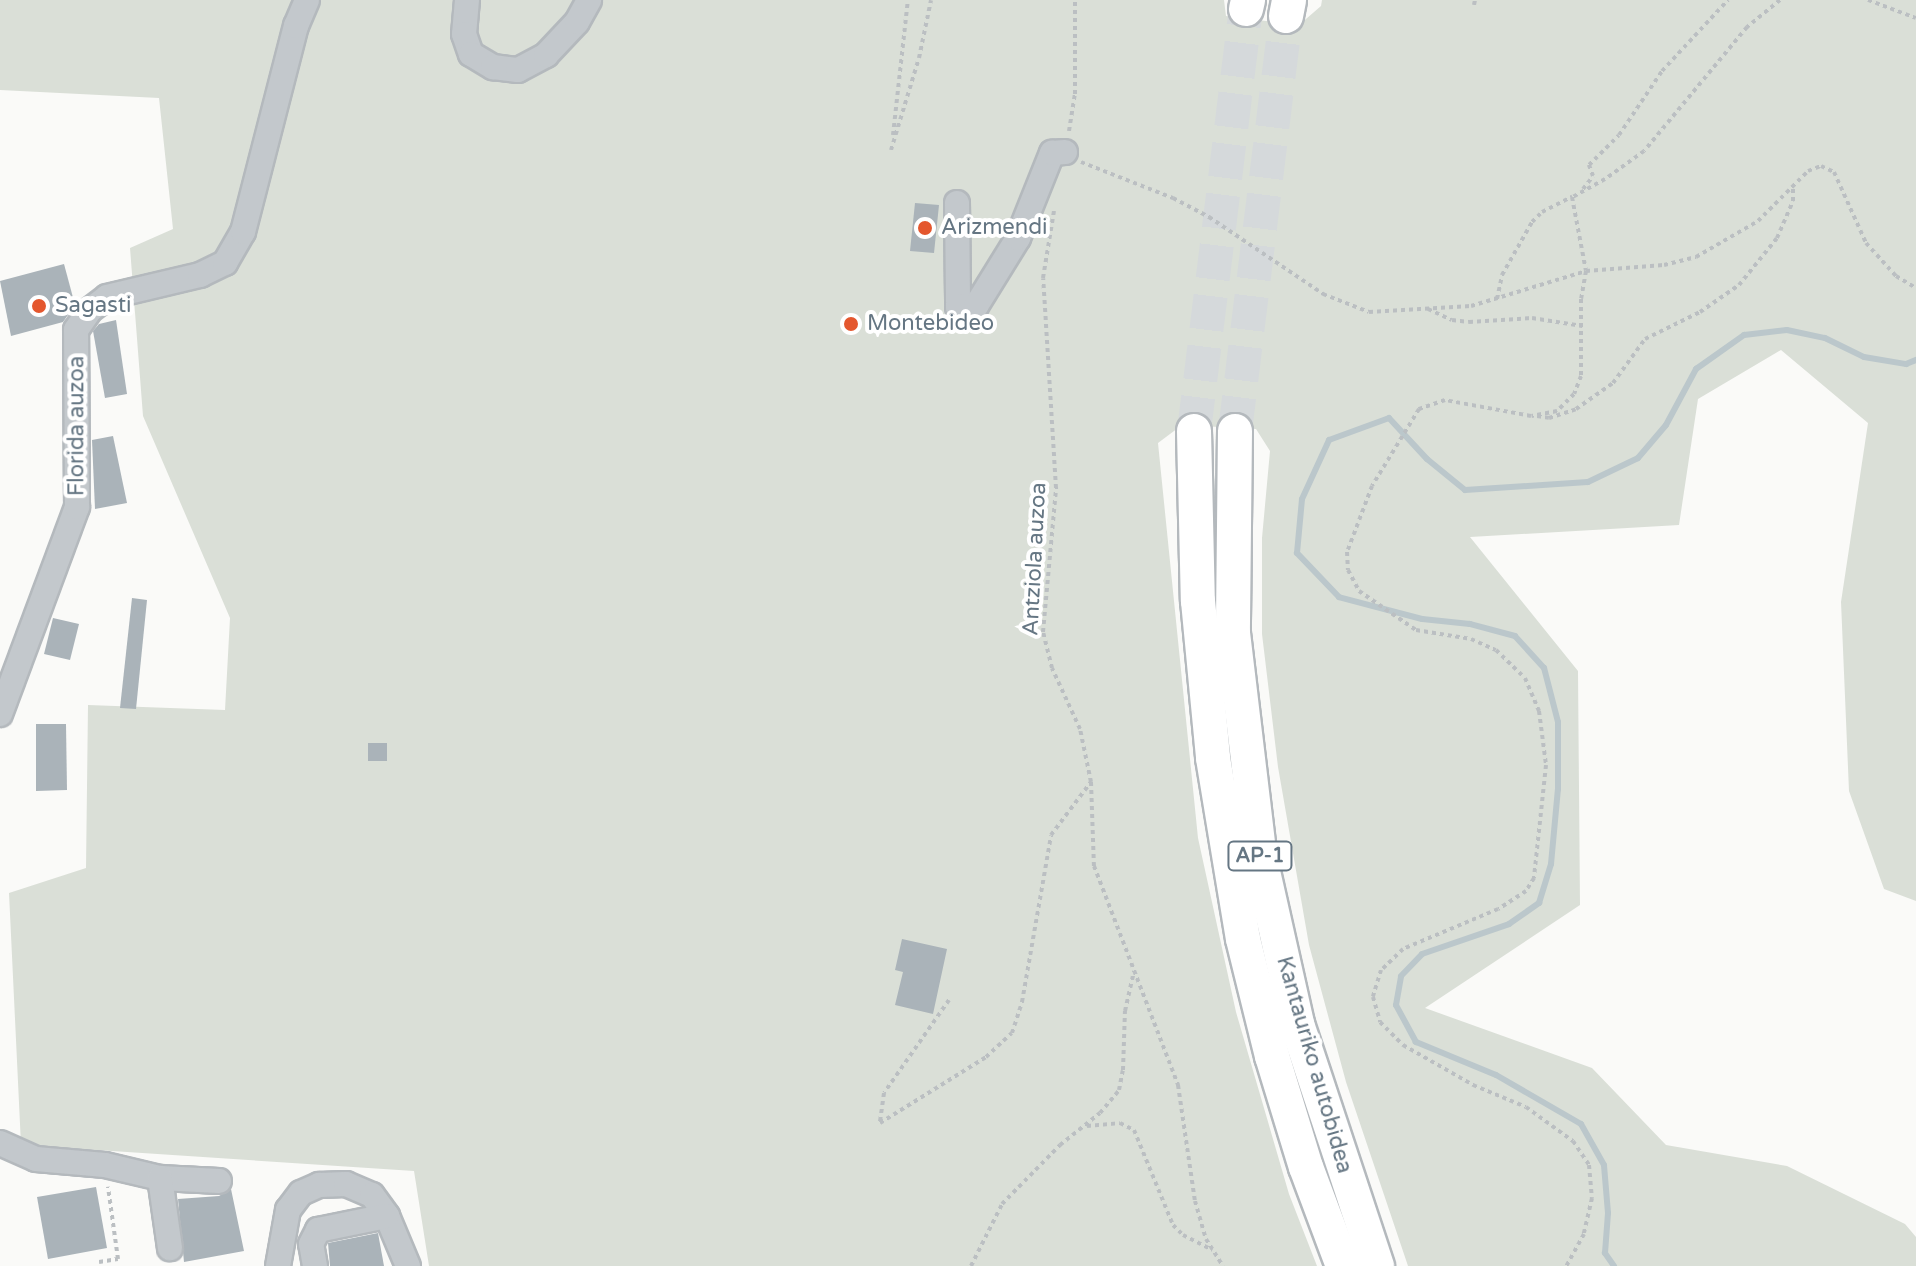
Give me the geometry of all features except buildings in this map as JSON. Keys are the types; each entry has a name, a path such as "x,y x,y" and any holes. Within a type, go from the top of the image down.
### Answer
{"highway":[{"name":"Kantauriko autobidea","path":"1194,431 1199,617 1213,758 1243,939 1272,1056 1306,1167 1343,1266"},
{"name":"Kantauriko autobidea","path":"1235,431 1233,633 1260,858 1297,1024 1377,1266"}],"street":[{"name":"Florida auzoa","path":"0,714 77,507 76,330 90,310 107,297 200,275 225,263 243,232 296,26 307,0"},
{"path":"467,0 464,34 471,54 493,67 518,70 546,55 577,22 589,0"},
{"path":"957,203 958,307 976,306 1018,238 1052,153 1065,152"},
{"path":"0,1143 36,1159 105,1165 160,1178 219,1181"},
{"path":"160,1178 170,1248"},
{"path":"278,1266 288,1210 301,1193 319,1185 346,1184 372,1195 387,1216 408,1266"},
{"path":"315,1266 311,1244 318,1230 387,1216"}],"path":[{"path":"908,0 891,150 919,58 931,0"},
{"path":"1075,0 1075,94 1065,152 1086,165 1159,192 1209,217 1323,294 1369,312 1471,306 1586,271 1664,265 1696,257 1758,221 1808,171 1821,166 1834,172 1866,243 1896,276 1916,288"},
{"path":"1572,197 1593,176 1589,165 1619,135 1662,71 1728,0"},
{"path":"1497,299 1502,275 1532,222 1542,212 1605,179 1644,151 1747,27 1780,0"},
{"path":"1868,0 1916,18"},
{"path":"1566,1266 1584,1234 1592,1198 1589,1165 1578,1147 1540,1115 1459,1078 1403,1045 1380,1022 1373,997 1381,970 1403,949 1498,909 1526,891 1534,878 1546,765 1539,711 1525,678 1496,650 1471,639 1416,630 1359,591 1348,570 1347,552 1372,486 1419,409 1445,400 1549,418 1576,409 1613,383 1645,339 1700,312 1739,285 1777,238 1793,201 1793,186"},
{"path":"1531,416 1557,411 1574,394 1581,376 1581,299 1586,271 1572,197"},
{"name":"Antziola auzoa","path":"1055,203 1043,278 1056,488 1043,632 1052,668 1080,729 1091,782 1094,866 1178,1085 1195,1201 1206,1239 1223,1266"},
{"path":"1426,308 1452,320 1469,322 1532,318 1582,326"},
{"path":"949,1000 884,1093 880,1123 986,1057 1012,1033 1022,1002 1051,835 1091,782"},
{"path":"971,1266 1002,1204 1119,1090 1125,1046 1125,1011 1134,968"},
{"path":"1084,1127 1120,1123 1134,1130 1173,1225 1183,1235 1213,1250"},
{"path":"99,1262 118,1259 105,1165"}],"shaded area":[{"path":"0,0 1224,0 1226,16 1299,25 1321,6 1322,0 1916,0 1916,901 1884,889 1849,791 1841,602 1868,423 1781,350 1698,399 1679,525 1470,537 1578,671 1580,905 1425,1008 1592,1068 1666,1145 1787,1166 1905,1224 1916,1237 1916,1266 1408,1266 1346,1082 1309,945 1278,767 1262,634 1262,538 1270,451 1256,429 1182,425 1158,443 1198,838 1236,1012 1289,1194 1317,1266 429,1266 414,1171 21,1145 9,893 86,868 88,705 225,710 230,618 143,416 130,248 173,229 159,98 0,90"}],"waterway":[{"path":"1614,1266 1605,1253 1608,1213 1604,1165 1581,1124 1496,1075 1416,1042 1396,1005 1401,976 1422,954 1509,924 1539,903 1551,864 1558,789 1558,722 1544,668 1515,636 1470,624 1422,619 1339,597 1297,553 1302,499 1329,440 1389,418 1427,459 1465,490 1588,482 1638,458 1666,425 1696,369 1744,335 1787,330 1825,338 1864,357 1906,364 1916,360"}],"tunnel":[{"path":"1194,431 1246,9"},
{"path":"1235,431 1286,16"}],"place":[{"name":"Arizmendi","path":"925,228"},
{"name":"Sagasti","path":"39,306"},
{"name":"Montebideo","path":"851,324"}]}
